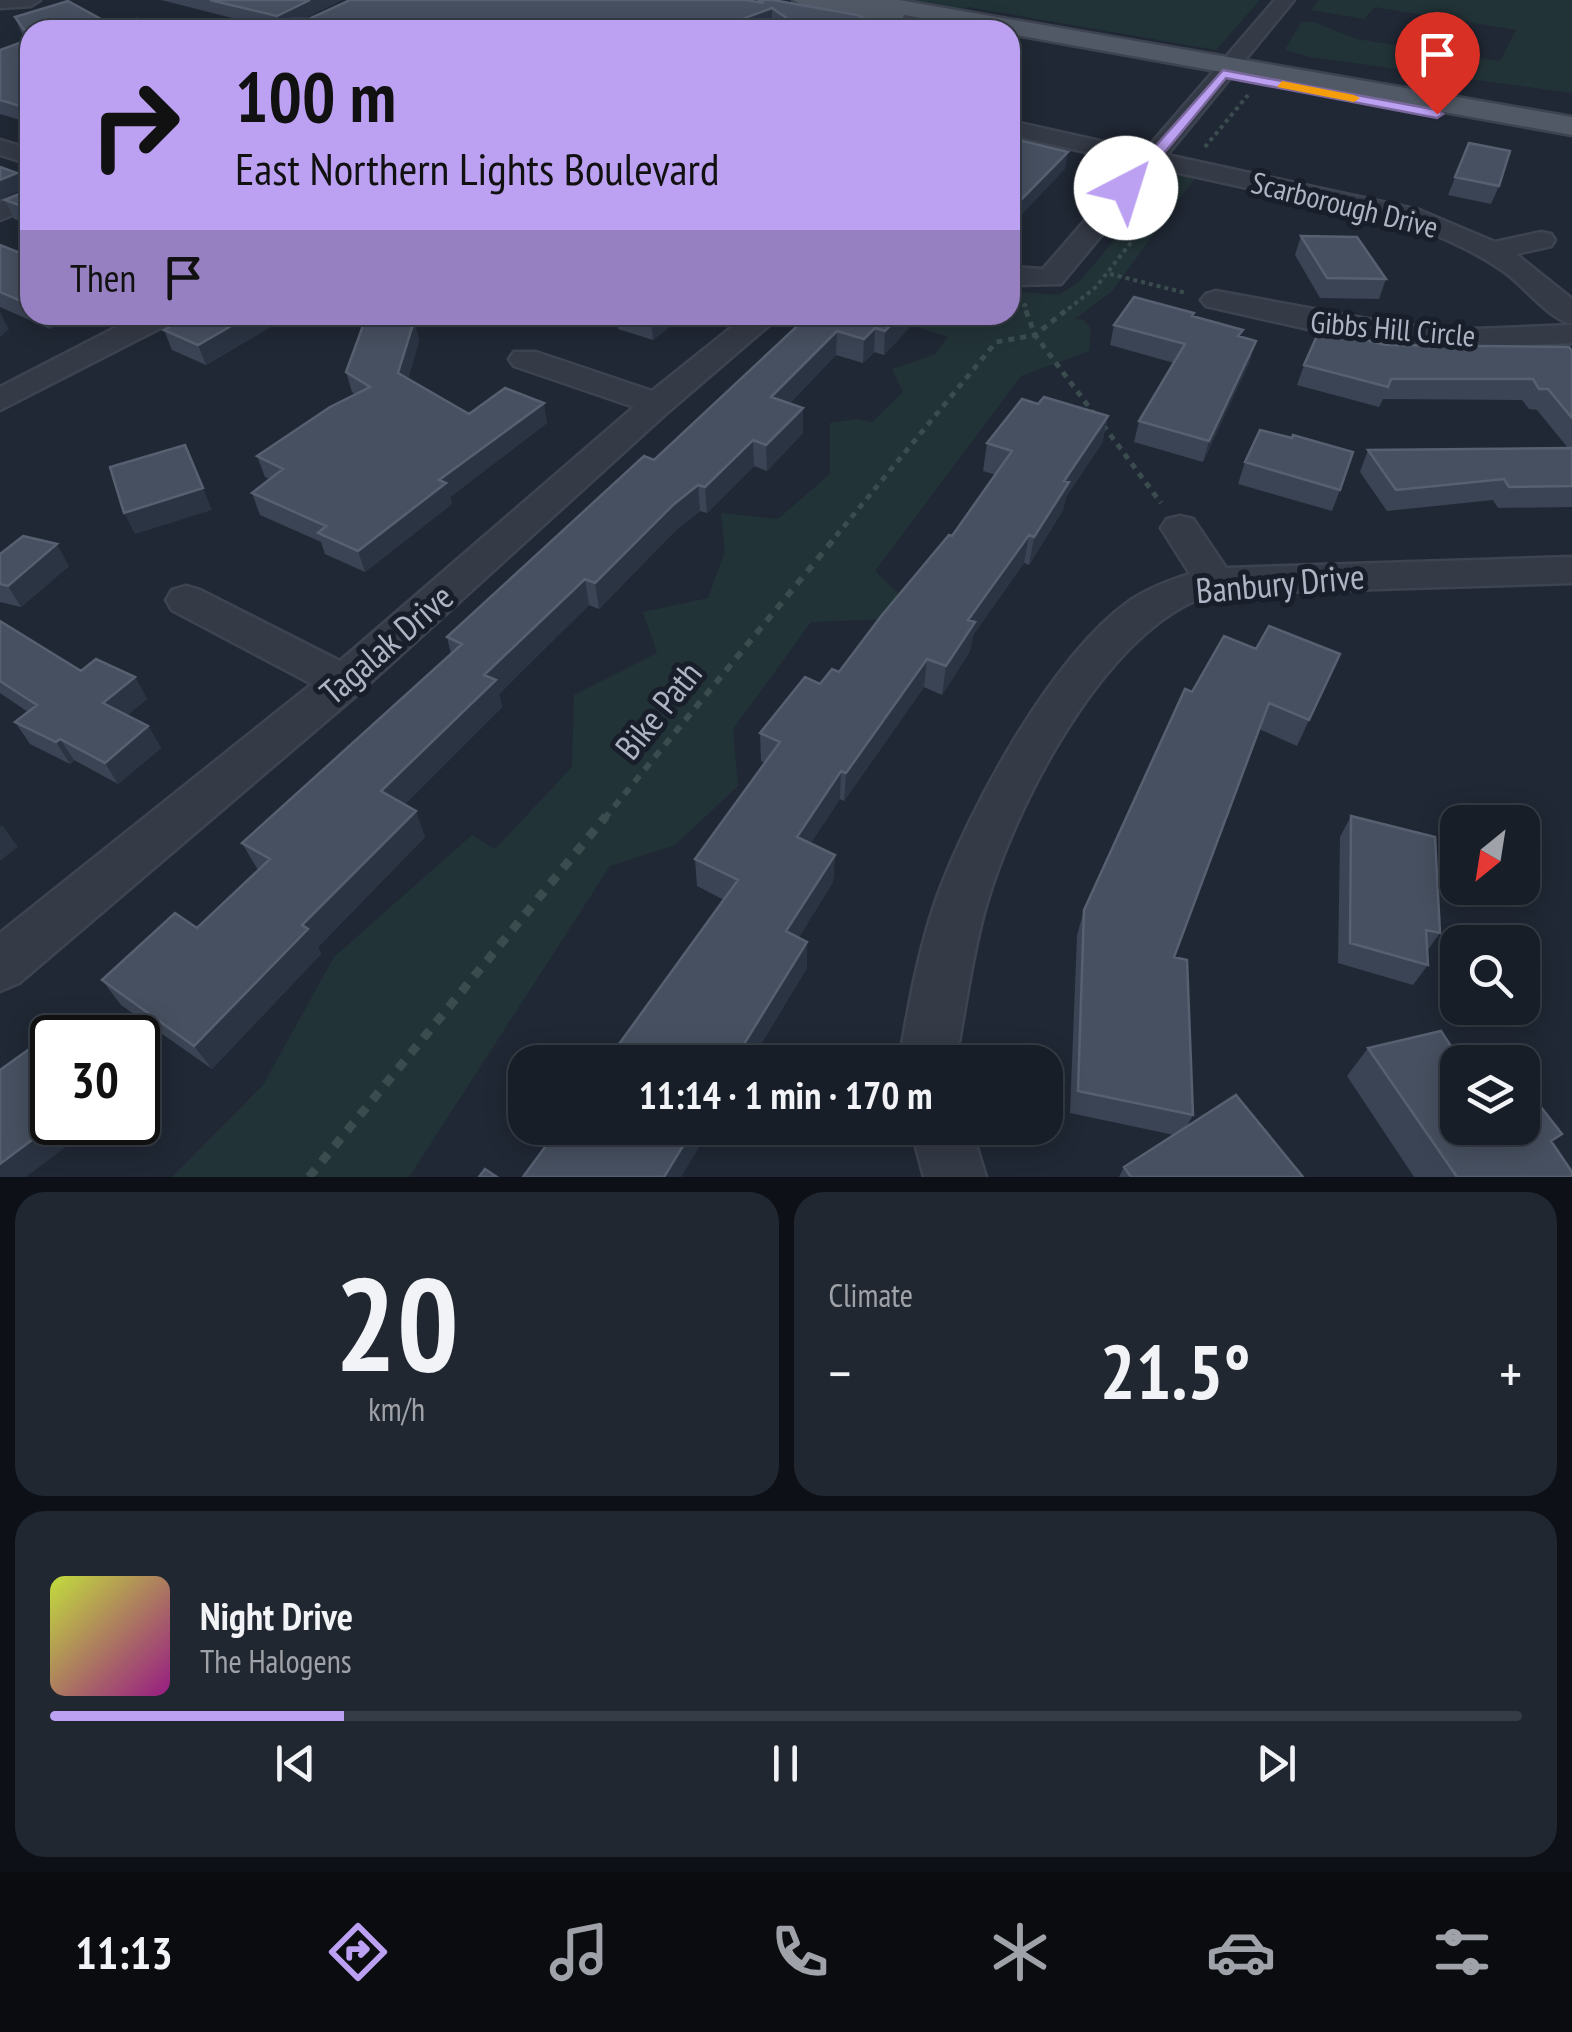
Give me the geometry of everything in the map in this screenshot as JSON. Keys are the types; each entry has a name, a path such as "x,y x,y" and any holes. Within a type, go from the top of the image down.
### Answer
{"main road":[{"path":"804,0 918,20"},
{"path":"860,0 965,20"},
{"path":"1020,31 1572,138"},
{"path":"1020,38 1572,126"}],"street":[{"path":"0,2 31,0"},
{"path":"1020,280 1042,288 1285,0"},
{"name":"Scarborough Drive","path":"1020,130 1410,216 1466,236 1530,273 1572,315"},
{"path":"1492,251 1541,240"},
{"name":"Gibbs Hill Circle","path":"1216,300 1316,324 1391,334 1466,338 1572,334"},
{"path":"0,400 143,325"},
{"name":"Tagalak Drive","path":"0,966 344,682 657,404 754,325"},
{"path":"525,359 657,404"},
{"path":"1180,528 1216,583"},
{"name":"Banbury Drive","path":"931,1045 962,899 1018,772 1066,698 1130,624 1170,594 1216,583 1474,569 1572,570"},
{"path":"186,600 344,682"},
{"path":"945,1145 955,1177"}],"path":[{"path":"1035,335 1110,274 1246,98"},
{"path":"1110,274 1216,300"},
{"path":"1042,288 1024,306 1035,335 1180,528"},
{"name":"Bike Path","path":"309,1177 996,342 1035,335"}],"shaded area":[{"path":"900,0 1260,0 1216,50 969,7 955,9"},
{"path":"1319,0 1572,0 1572,93 1310,57 1285,50 1301,22 1314,22 1356,39 1500,61 1516,30 1375,7 1364,19 1311,10"},
{"path":"1170,173 1196,177 1112,291 1075,319 1084,320 1091,329 1089,351 1021,376 875,571 909,604 891,619 811,622 733,729 738,786 675,845 610,866 409,1177 172,1177 263,1085 334,957 472,835 495,849 572,767 574,695 657,653 643,612 708,598 725,551 721,513 778,519 830,474 830,423 857,419 872,422 903,392 892,369 934,355 948,337 912,325 1020,325 1020,292 1059,295 1080,281"}],"building":[{"path":"210,0 310,0 277,16"},
{"path":"350,0 773,0 867,20 789,20 772,8 740,20 291,19 309,19"},
{"path":"68,1 103,20 20,20 20,24 15,17"},
{"path":"20,43 20,106 0,100 0,50"},
{"path":"1020,140 1068,152 1020,201"},
{"path":"1469,143 1510,151 1499,186 1455,177"},
{"path":"0,167 17,173 0,180"},
{"path":"20,194 20,205 5,200"},
{"path":"1301,236 1357,237 1386,279 1327,278"},
{"path":"0,245 20,253 20,301 0,292"},
{"path":"1134,297 1243,330 1238,336 1256,341 1209,441 1139,421 1185,344 1114,325"},
{"path":"173,325 233,325 198,345 164,330"},
{"path":"363,325 413,325 398,373 469,414 505,388 544,403 439,480 446,483 358,551 318,533 326,526 252,493 283,469 257,456 330,407 370,387 346,372"},
{"path":"798,325 891,325 885,331 875,328 864,339 837,331 771,397 803,408 766,445 753,440 705,487 698,485 673,505 595,583 585,579 484,675 496,680 381,791 416,811 302,925 308,929 194,1046 160,1022 160,1015 151,1015 102,980 175,913 197,928 270,859 242,843 462,644 447,637 644,456 654,460"},
{"path":"1320,329 1386,345 1569,347 1572,418 1548,389 1539,389 1533,379 1391,379 1388,387 1304,365"},
{"path":"1044,397 1108,416 1064,481 1069,482 1034,537 1029,535 968,620 975,622 946,666 927,659 846,773 841,771 797,837 835,855 786,931 807,942 743,1045 618,1045 738,880 695,859 780,742 760,733 805,677 820,684 832,669 839,672 882,615 952,536 1012,451 987,443 1022,399 1038,404"},
{"path":"1260,430 1353,452 1340,490 1245,462"},
{"path":"185,445 203,488 124,513 110,467"},
{"path":"1572,448 1572,486 1509,487 1504,479 1396,490 1368,450"},
{"path":"23,536 57,544 8,586 0,584 0,554"},
{"path":"0,621 81,671 96,659 135,677 103,703 148,726 105,763 60,739 56,742 15,722 37,705 0,681"},
{"path":"1269,626 1340,654 1309,720 1269,703 1174,957 1187,960 1193,1115 1078,1091 1084,910 1185,689 1192,692 1224,636 1256,649"},
{"path":"1351,816 1435,837 1440,933 1426,930 1428,965 1350,943"},
{"path":"1441,1031 1450,1045 1440,1045 1440,1145 1540,1145 1540,1106 1562,1134 1551,1141 1572,1177 1457,1177 1368,1048"},
{"path":"30,1048 30,1142 0,1164 0,1070"},
{"path":"1236,1095 1303,1177 1131,1177 1124,1167"},
{"path":"547,1145 684,1145 664,1177 523,1177"},
{"path":"485,1169 497,1177 479,1177"}],"slow traffic":[{"path":"1282,85 1354,98"}],"route":[{"path":"1126,188 1223,74 1437,114"}]}
